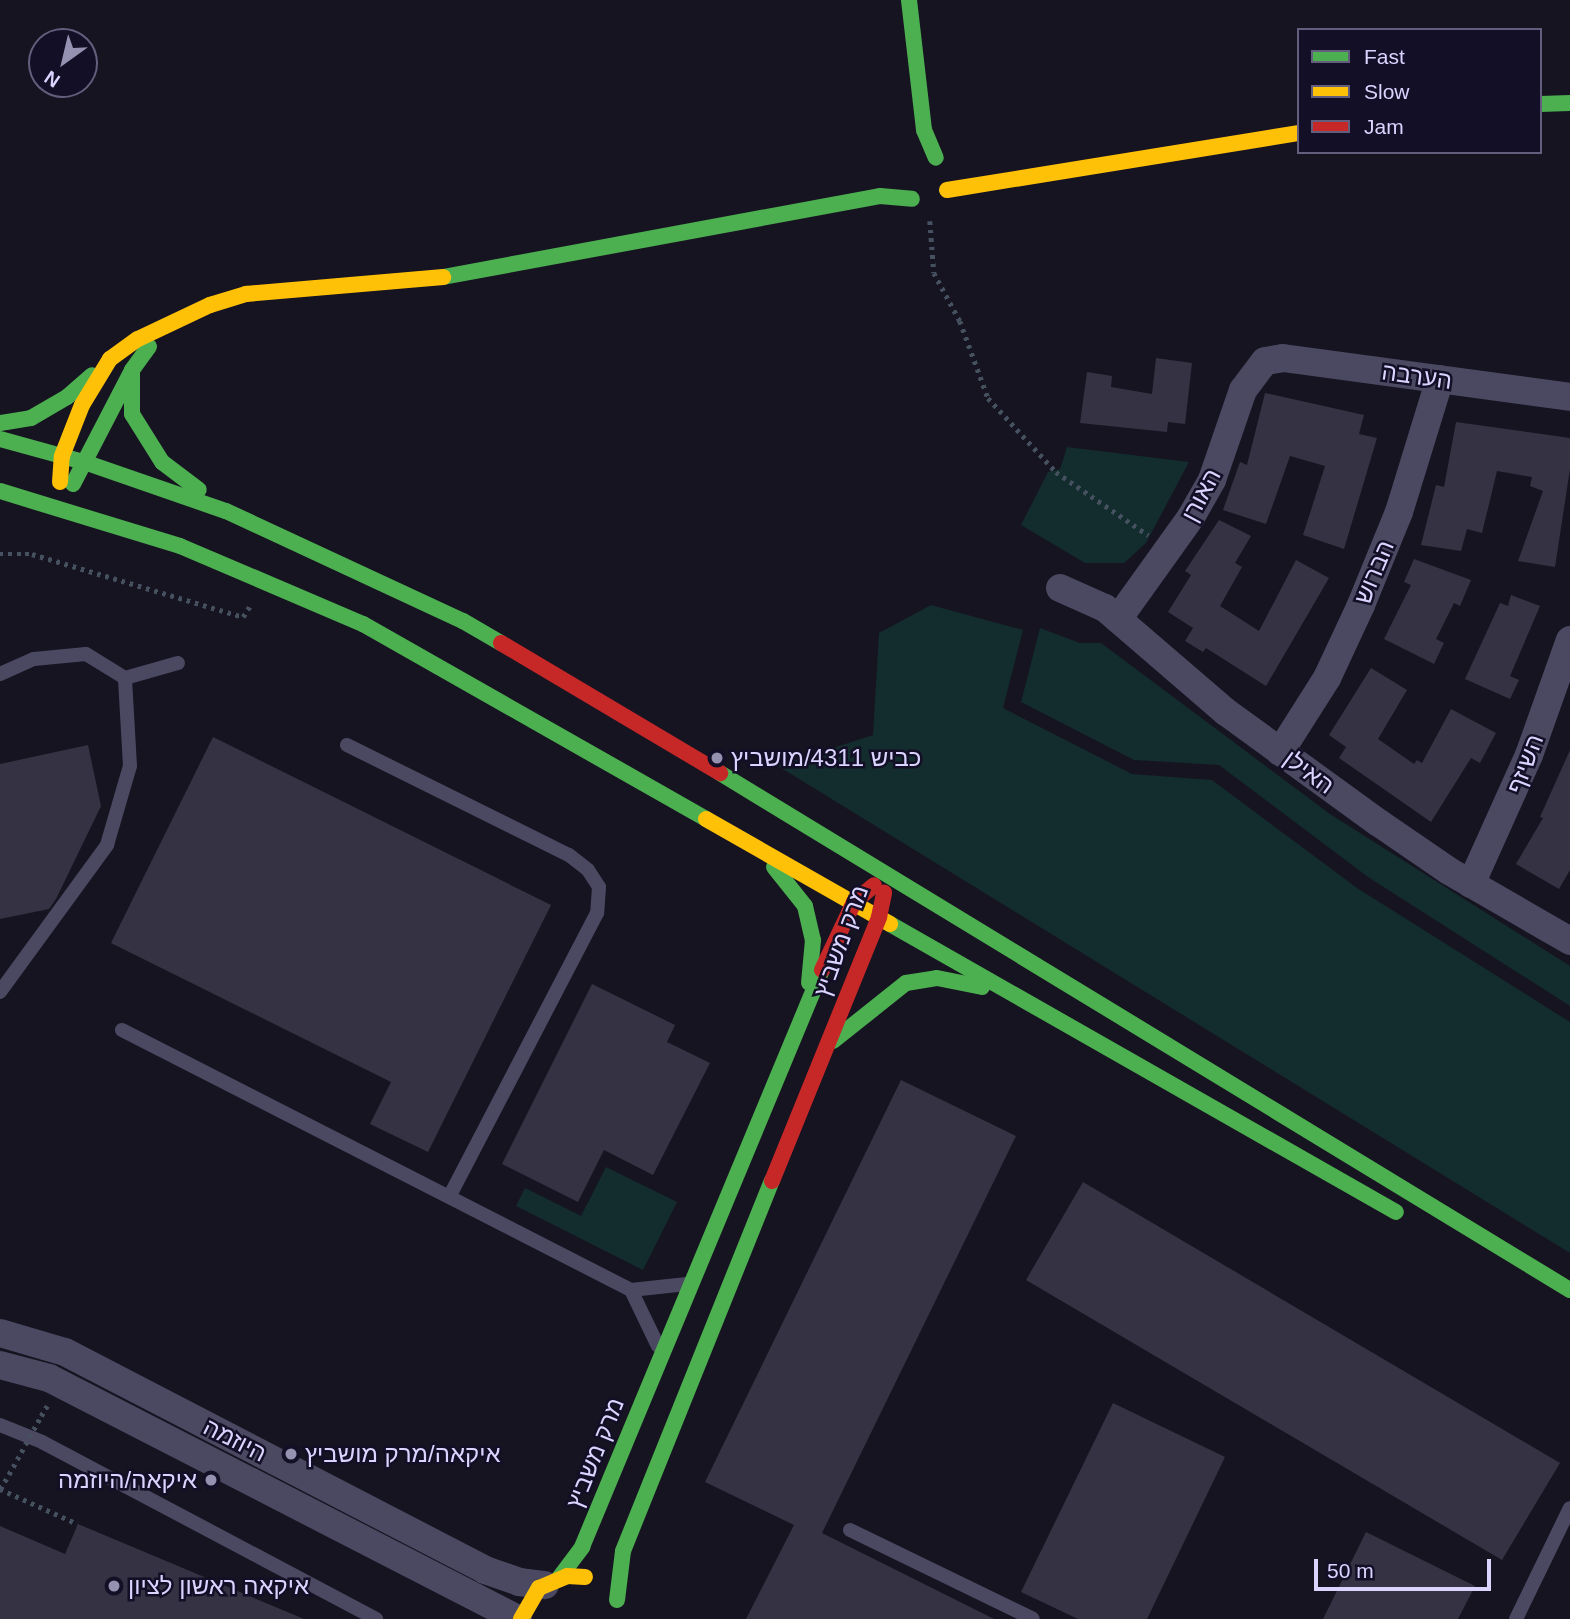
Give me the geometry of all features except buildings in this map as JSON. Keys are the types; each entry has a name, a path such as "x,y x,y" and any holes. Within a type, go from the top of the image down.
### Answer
{"main road":[{"path":"909,0 924,130 936,185"},
{"path":"1542,104 1570,103"},
{"path":"924,130 914,159 936,185"},
{"path":"0,423 31,418 68,397 110,359 138,339 246,294 462,275 936,185 970,184 1297,133"},
{"path":"880,196 903,177 936,185"},
{"path":"58,505 87,463 132,370 180,320"},
{"path":"58,505 62,456 82,405 110,359"},
{"path":"132,370 132,414 162,462 226,511"},
{"path":"0,439 87,463 226,511 463,621 888,872 1570,1290"},
{"path":"0,491 58,505 267,580 418,652 752,847 854,902 1411,1220"},
{"path":"752,847 795,888 805,906 813,940 806,1006"},
{"name":"מרק משביץ","path":"519,1619 530,1597 552,1581 582,1547 660,1350 806,1006 854,902 888,872"},
{"name":"מרק משביץ","path":"626,1619 618,1600 623,1551 879,917 888,872"},
{"path":"822,1053 869,1008 906,983 937,978 1019,998"},
{"path":"1533,1288 1570,1309"},
{"path":"552,1581 592,1580 618,1600"}],"street":[{"name":"הערבה","path":"1265,361 1283,358 1570,397"},
{"name":"האורן","path":"1118,619 1169,550 1212,480 1243,390 1265,361"},
{"name":"הברוש","path":"1280,752 1327,678 1361,605 1399,512 1440,379"},
{"name":"האילן","path":"1060,588 1105,608 1185,679 1280,752 1471,884 1570,941"},
{"name":"השיזף","path":"1471,884 1529,755 1570,640"},
{"name":"היוזמה","path":"0,1333 65,1352 485,1570 519,1582 552,1581"},
{"name":"היוזמה","path":"0,1365 49,1378 519,1619"}],"lane":[{"path":"0,674 34,659 86,654 125,678 178,663"},
{"path":"0,992 107,845 130,766 125,678"},
{"path":"347,746 569,855 588,870 599,887 597,913 449,1197"},
{"path":"122,1030 631,1290 689,1283"},
{"path":"631,1290 660,1350"},
{"path":"0,1426 42,1442 376,1619"},
{"path":"1516,1619 1570,1507"},
{"path":"850,1530 1033,1619"}],"path":[{"path":"936,185 934,273 961,321 988,398 1056,472 1169,550"},
{"path":"0,554 32,554 243,617 267,580"},
{"path":"41,1416 0,1489 78,1524"}],"green space":[{"path":"1067,447 1189,462 1146,543 1124,563 1085,563 1021,525 1048,472 1060,469"},
{"path":"931,605 1023,630 1003,708 1132,774 1212,780 1357,888 1570,1022 1570,1253 778,766 873,735 879,633"},
{"path":"1040,628 1080,643 1101,643 1330,814 1570,966 1570,1006 1368,877 1219,765 1134,760 1021,702"},
{"path":"606,1167 677,1202 643,1270 516,1206 525,1188 581,1216"}],"traffic: fast":[{"path":"909,0 924,130 936,158"},
{"path":"1542,104 1570,103"},
{"path":"443,277 880,196 912,199"},
{"path":"73,484 132,370 149,347"},
{"path":"132,371 132,414 162,462 199,490"},
{"path":"0,423 31,418 67,397 92,375"},
{"path":"0,439 87,463 226,511 463,621 501,643"},
{"path":"0,491 180,546 363,624 706,819"},
{"path":"720,773 1570,1290"},
{"path":"774,867 805,906 813,940 809,983"},
{"path":"890,924 1396,1212"},
{"path":"559,1578 582,1547 822,970"},
{"path":"833,1041 906,983 937,978 982,987"},
{"path":"617,1600 623,1551 772,1181"}],"traffic: slow":[{"path":"947,190 1297,133"},
{"path":"60,482 62,456 82,405 110,359 138,339 210,305 246,294 443,277"},
{"path":"706,819 890,924"},
{"path":"521,1619 539,1588 567,1576 585,1577"}],"traffic: jam":[{"path":"501,643 720,773"},
{"path":"822,970 854,902 874,885"},
{"path":"772,1181 879,917 884,893"}],"place":[{"name":"כביש 4311/מושביץ","path":"717,758"},
{"name":"איקאה/מרק מושביץ","path":"291,1454"},
{"name":"איקאה/היוזמה","path":"211,1480"},
{"name":"איקאה ראשון לציון","path":"114,1586"}]}
